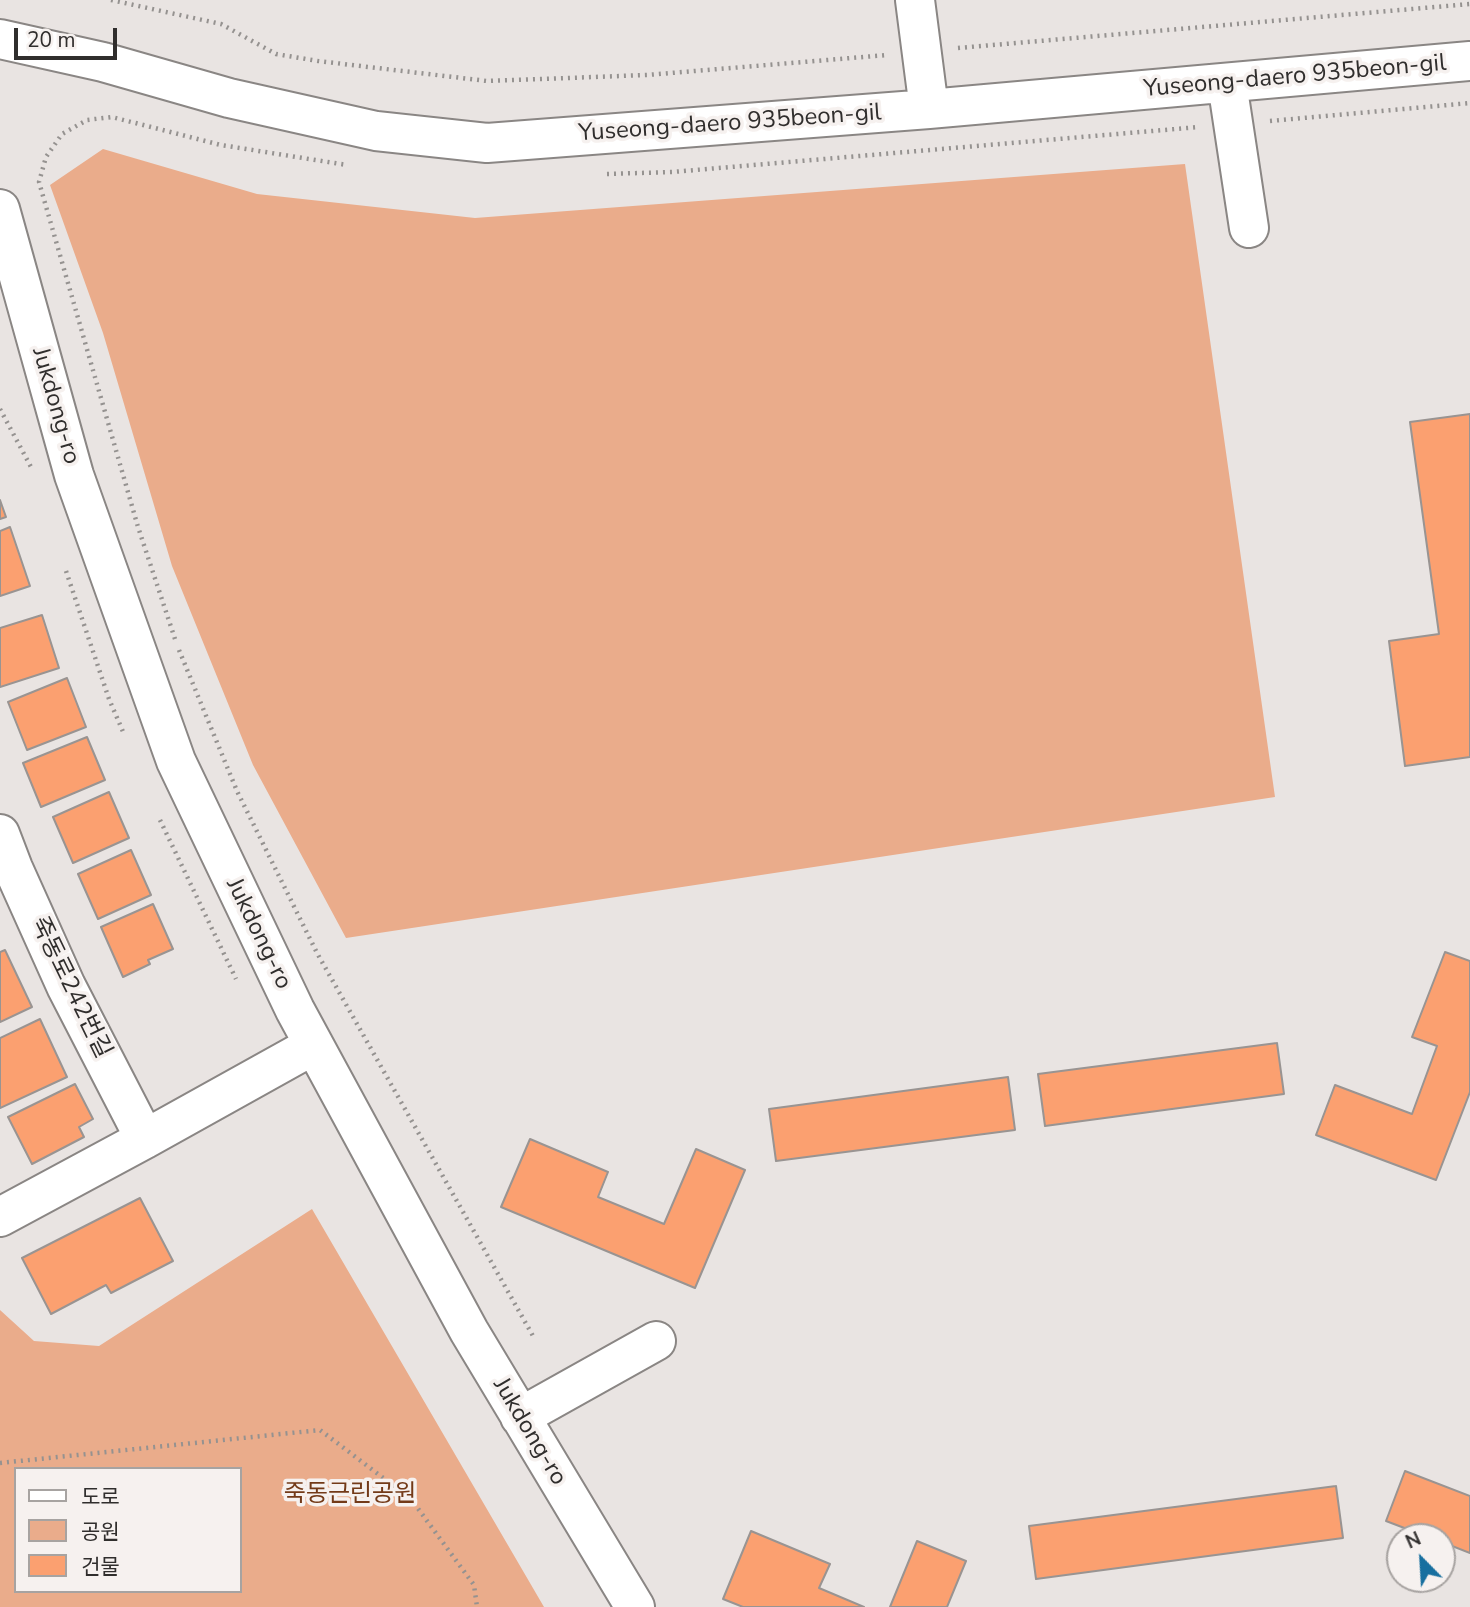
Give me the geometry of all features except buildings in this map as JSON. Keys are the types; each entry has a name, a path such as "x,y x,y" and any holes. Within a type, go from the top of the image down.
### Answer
{"street":[{"path":"915,0 929,109"},
{"name":"Yuseong-daero 935beon-gil","path":"0,39 103,61 229,98 376,131 487,143 929,109 1470,61"},
{"path":"1227,83 1249,228"},
{"name":"Jukdong-ro","path":"0,209 74,475 176,761 295,1010 469,1331 635,1607"},
{"name":"죽동로242번길","path":"0,834 66,986 145,1139"},
{"path":"0,1217 314,1045"},
{"path":"520,1417 656,1341"}],"path":[{"path":"111,0 221,24 276,54 487,81 647,75 893,54"},
{"path":"948,49 1470,4"},
{"path":"1262,121 1470,103"},
{"path":"350,166 221,145 112,117 87,120 62,134 46,157 40,182 142,539 177,647 237,792 317,953 533,1336"},
{"path":"605,174 673,172 1207,127"},
{"path":"0,1463 320,1430 411,1499 474,1585 478,1607"}],"green space":[{"path":"103,149 257,194 475,218 1185,164 1275,797 346,938 253,765 172,566 103,333 50,185"},
{"name":"죽동근린공원","path":"312,1209 544,1607 0,1607 0,1310 34,1341 99,1346"}]}
